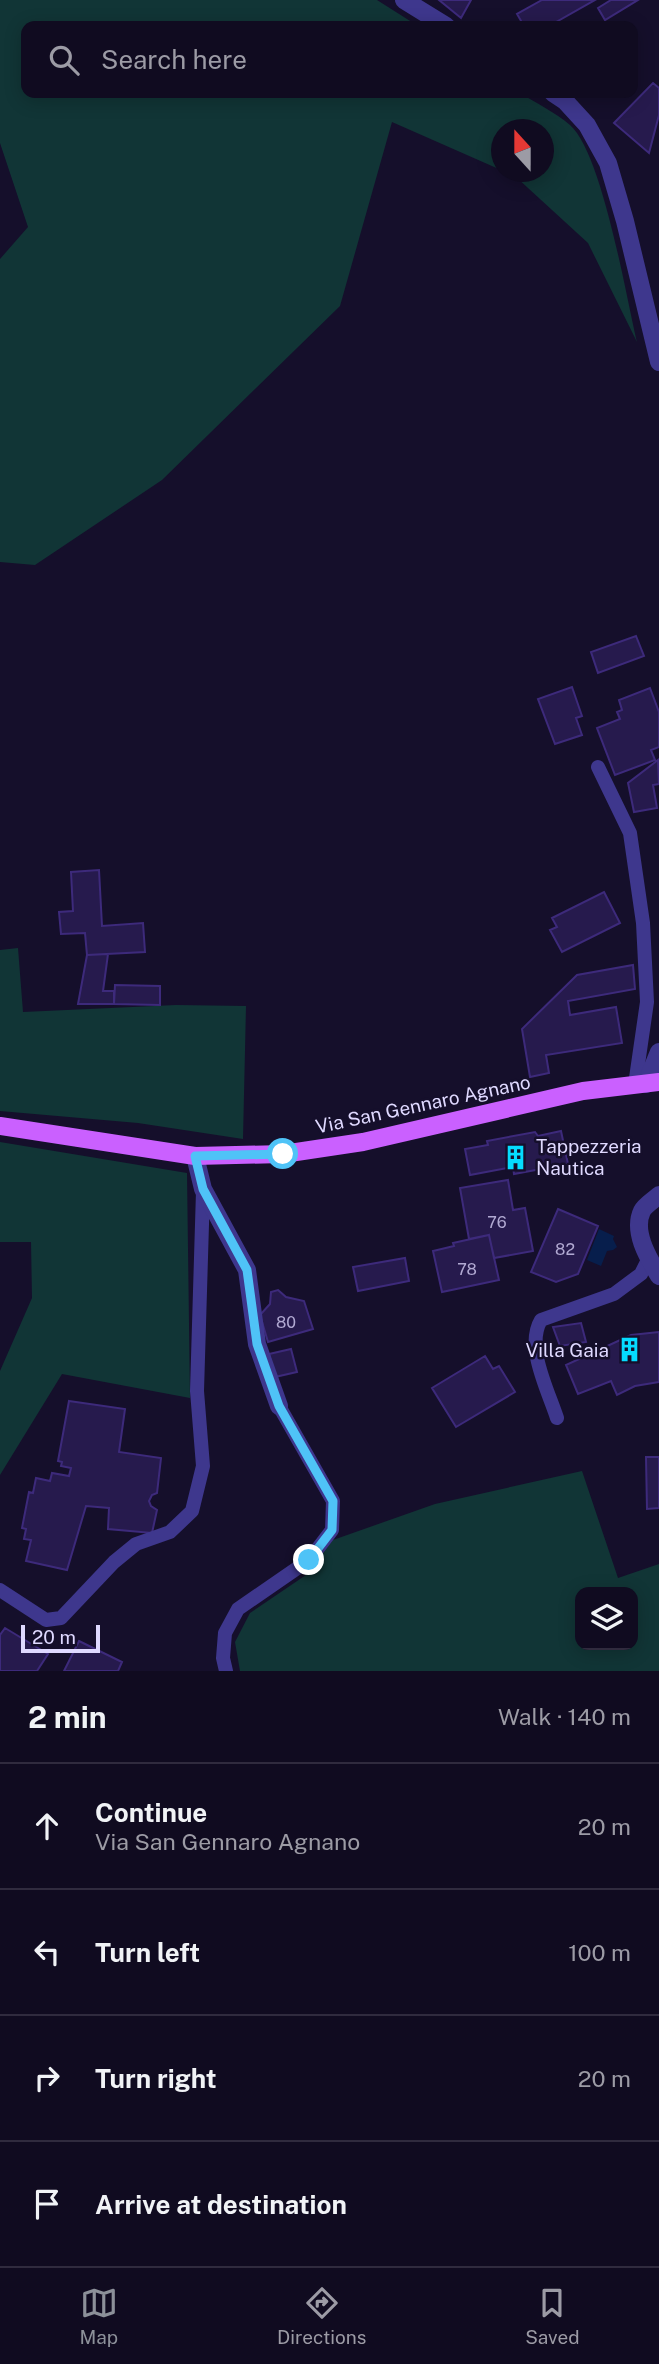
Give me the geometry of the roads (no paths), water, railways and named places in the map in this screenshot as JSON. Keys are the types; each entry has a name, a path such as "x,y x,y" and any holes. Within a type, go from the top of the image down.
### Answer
{"main road":[{"name":"Via San Gennaro Agnano","path":"0,1126 195,1156 283,1154 363,1142 583,1091 647,1084"}],"street":[{"path":"404,0 438,21"},
{"path":"560,98 587,125 608,163 659,362"},
{"path":"647,1084 659,1052"},
{"path":"195,1156 203,1189 247,1270 257,1344 279,1406"},
{"path":"659,1195 643,1209 639,1222 644,1249 659,1276"}],"lane":[{"path":"598,767 630,833 643,923 647,1084"},
{"path":"0,1590 46,1620 61,1618 114,1562 136,1544 170,1532 192,1511 203,1466 197,1391 203,1189"},
{"path":"557,1418 534,1350 535,1329 541,1320 614,1294 640,1274 649,1258"},
{"path":"226,1671 223,1658 225,1633 238,1609 309,1560 332,1530 333,1501 279,1406"}],"water":[{"path":"599,1229 614,1236 617,1247 607,1251 601,1266 587,1260"}],"place":[{"name":"Tappezzeria Nautica","path":"516,1157"},
{"name":"Villa Gaia","path":"629,1350"}]}
